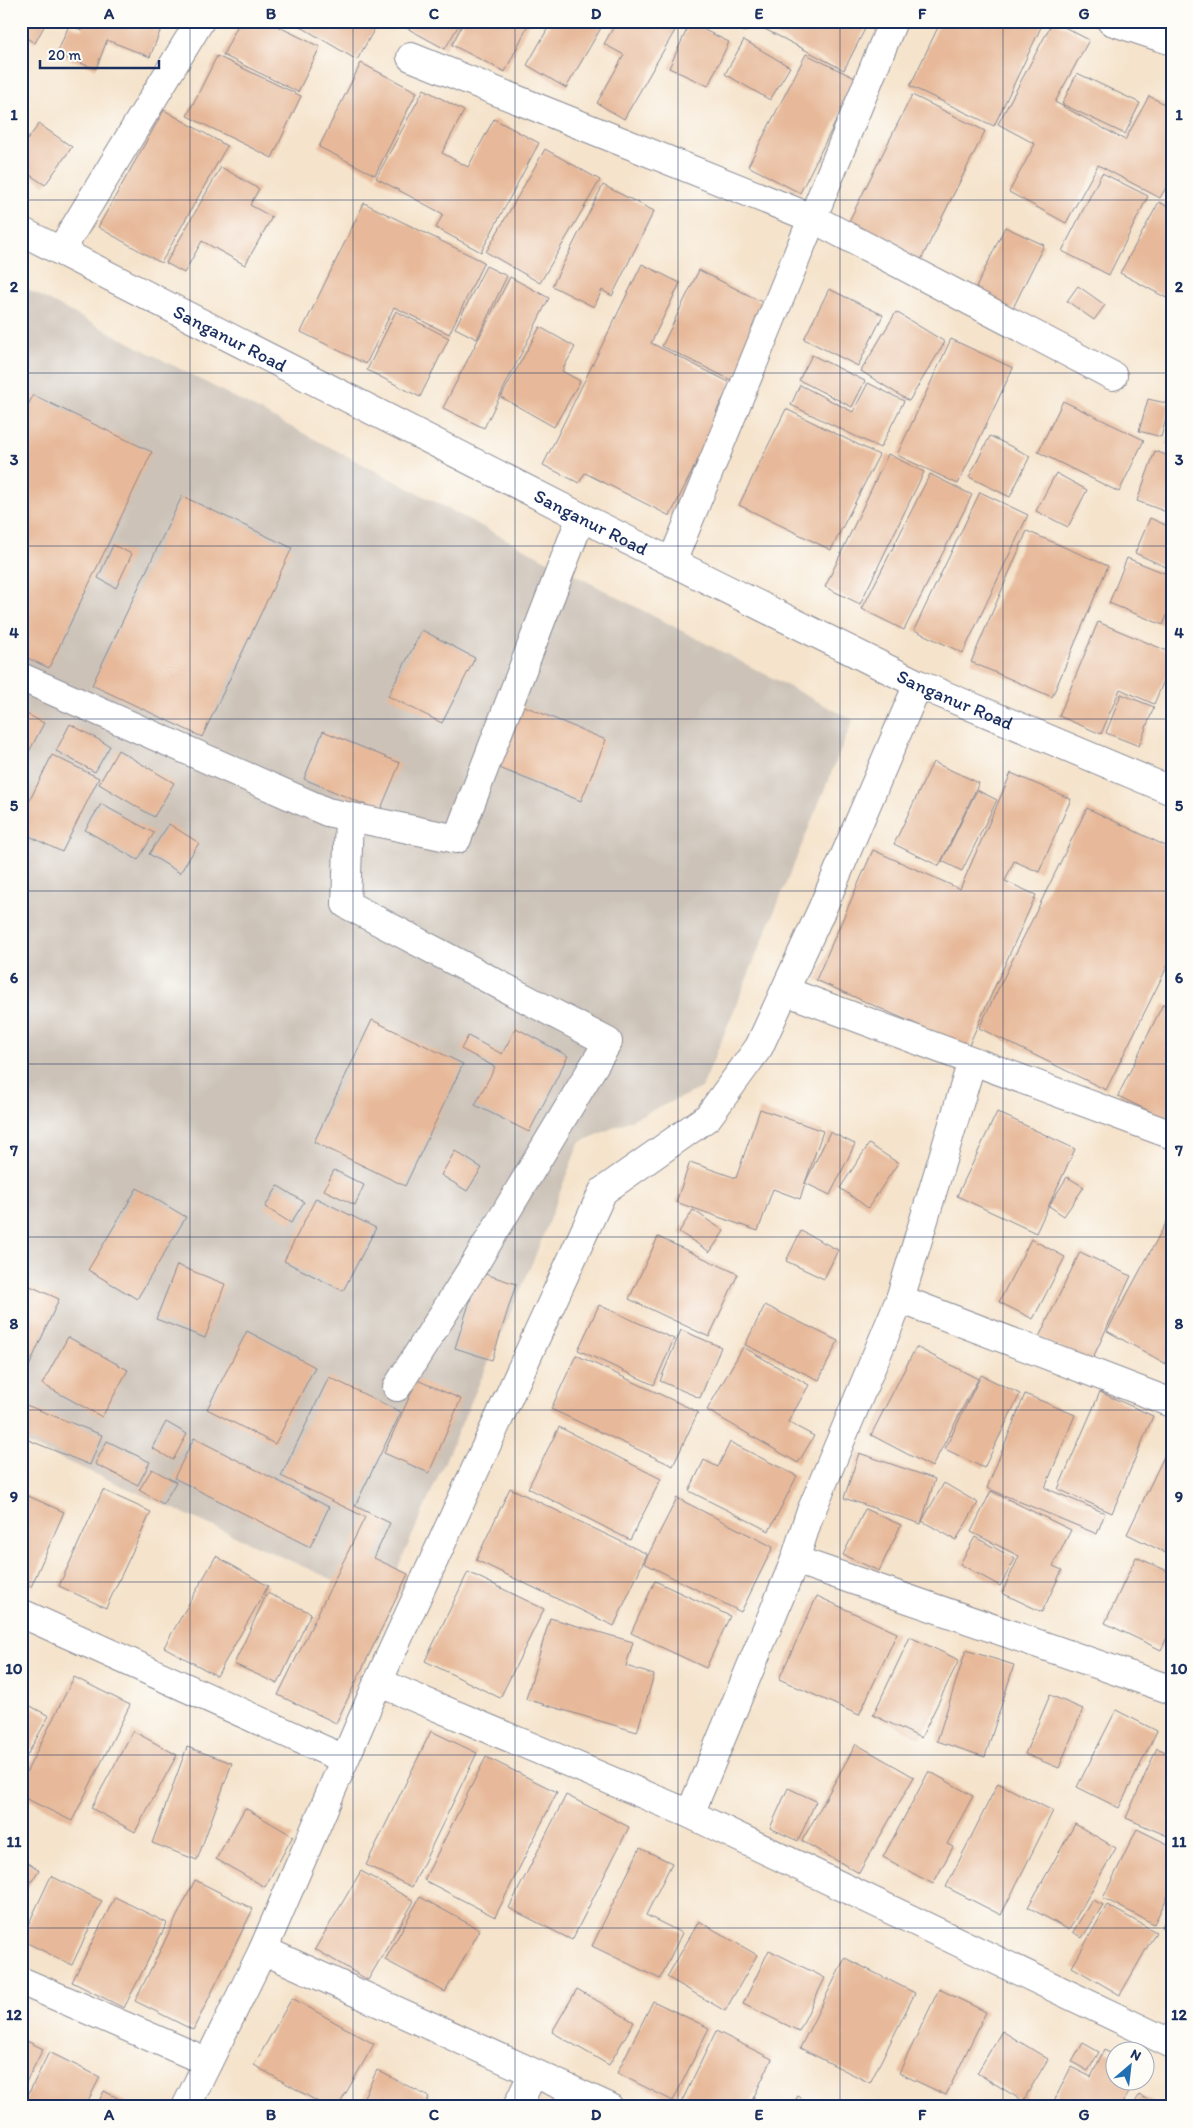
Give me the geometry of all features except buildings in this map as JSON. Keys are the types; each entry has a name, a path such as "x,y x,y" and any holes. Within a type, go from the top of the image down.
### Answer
{"street":[{"path":"61,250 200,21"},
{"path":"672,562 893,21"},
{"path":"1112,21 1172,41"},
{"path":"411,57 812,218 1113,376"},
{"name":"Sanganur Road","path":"21,231 672,562 918,684 1172,791"},
{"path":"21,677 326,812 457,839 581,516"},
{"path":"186,2107 263,1950 378,1682 603,1191 708,1117 759,1047 918,684"},
{"path":"349,817 346,904 608,1042 476,1262 397,1387"},
{"path":"785,991 1172,1135"},
{"path":"690,1814 795,1560 809,1516 900,1299 972,1061"},
{"path":"900,1299 1172,1403"},
{"path":"795,1560 1172,1690"},
{"path":"21,1613 344,1759"},
{"path":"378,1682 690,1814 1172,2044"},
{"path":"263,1950 609,2107"},
{"path":"21,1981 208,2062"},
{"path":"517,2107 533,2073"}],"shaded area":[{"path":"21,286 853,720 702,1088 579,1143 534,1259 383,1602 21,1441"}]}
